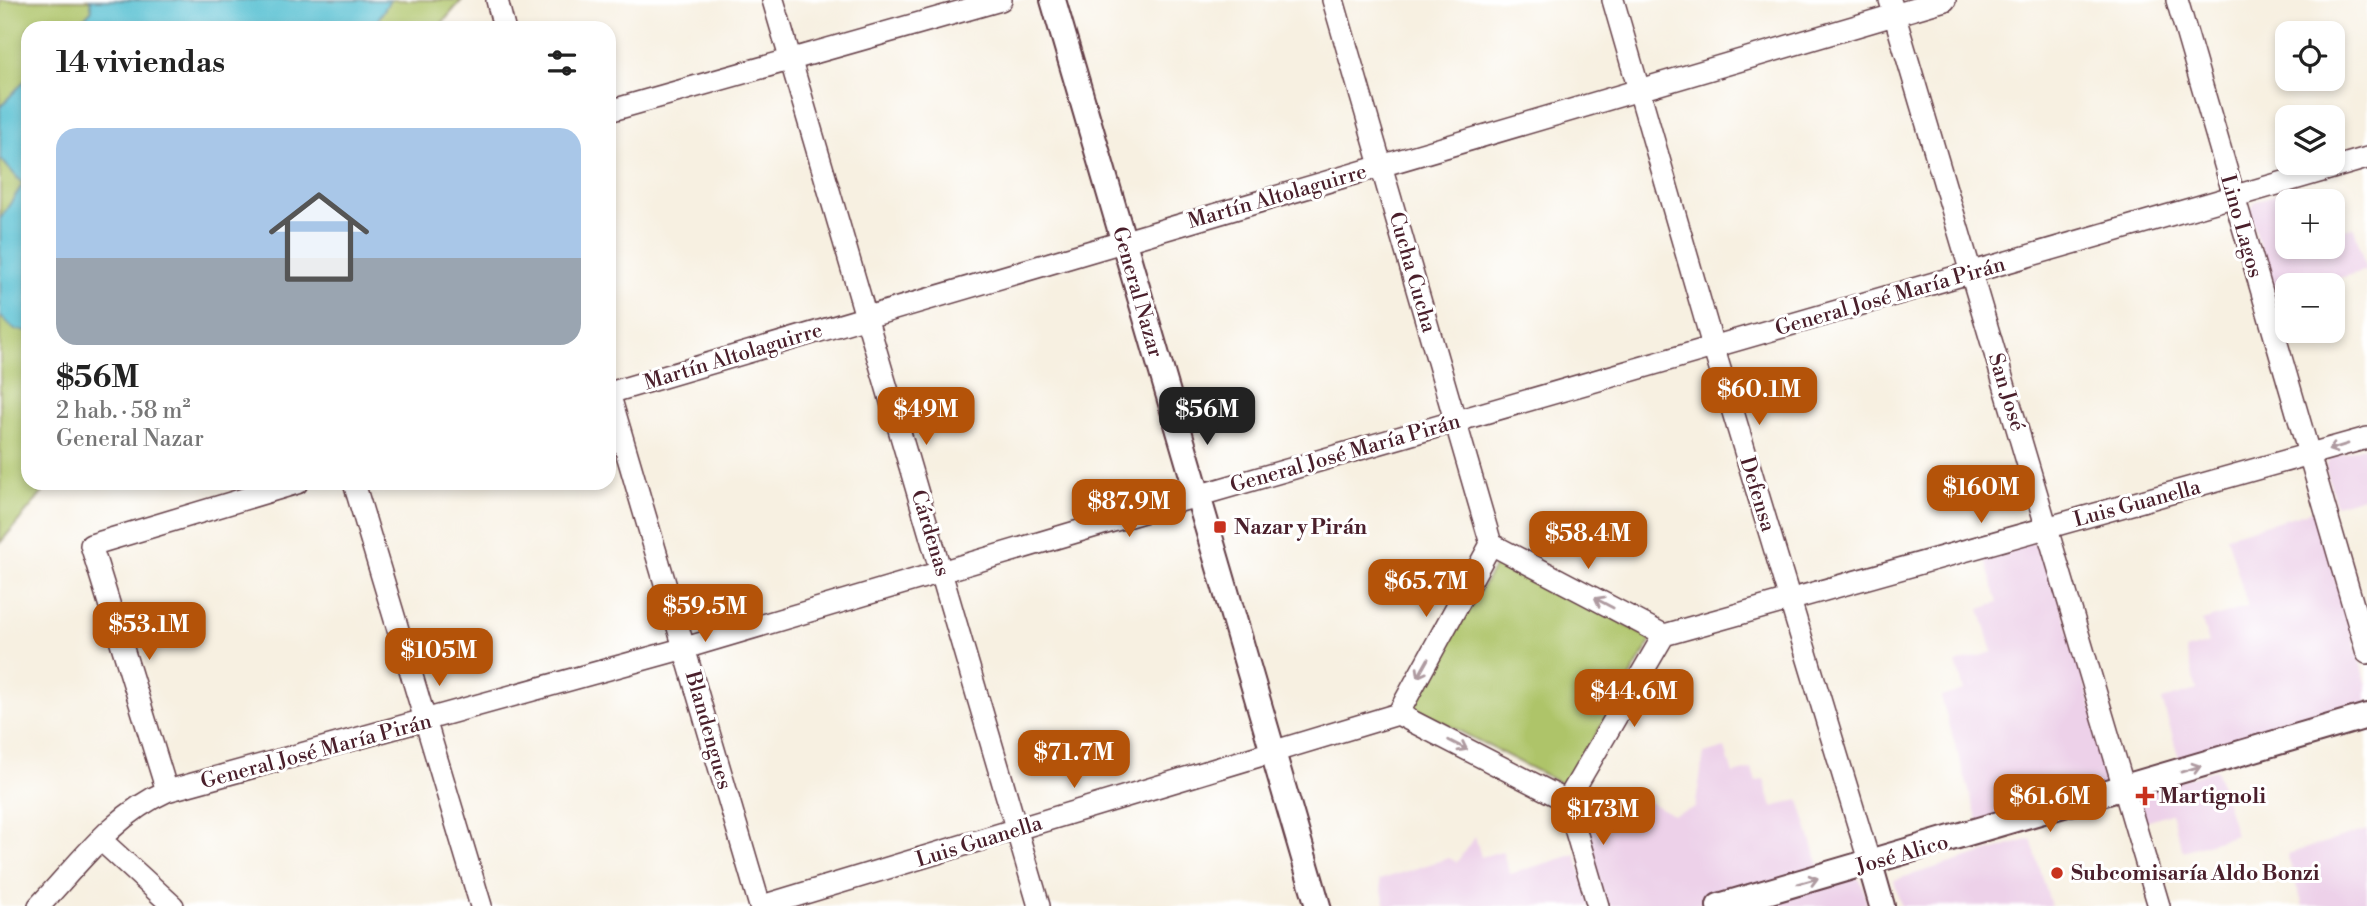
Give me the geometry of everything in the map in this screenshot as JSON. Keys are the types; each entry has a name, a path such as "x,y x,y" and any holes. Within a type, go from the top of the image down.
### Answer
{"street":[{"path":"496,0 502,21"},
{"name":"Cárdenas","path":"773,0 1039,906"},
{"path":"616,109 1001,0"},
{"name":"General Nazar","path":"1053,0 1318,906"},
{"name":"Cucha Cucha","path":"1333,0 1491,544"},
{"name":"Defensa","path":"1613,0 1713,346 1882,906"},
{"name":"Martín Altolaguirre","path":"616,391 1640,88 1892,7 1945,0"},
{"name":"Lino Lagos","path":"2177,0 2367,653"},
{"name":"San José","path":"1892,7 2159,906"},
{"name":"General José María Pirán","path":"39,906 128,812 167,791 427,722 685,648 1197,496 2367,159"},
{"name":"Blandengues","path":"616,416 761,906"},
{"name":"Luis Guanella","path":"1664,635 2367,438"},
{"path":"167,791 91,545 274,490"},
{"path":"356,490 481,906"},
{"path":"1567,801 1664,635 1491,544 1398,715 1567,801 1598,906"},
{"name":"Luis Guanella","path":"761,906 1398,715"},
{"name":"José Alico","path":"1719,906 1870,864 2367,716"},
{"path":"101,840 173,906"}],"shaded area":[{"path":"2275,195 2275,259 2345,259 2345,230 2354,227 2366,270 2345,276 2345,273 2275,273 2275,298 2250,212 2254,203"},
{"path":"2367,446 2367,496 2336,505 2327,473 2327,462 2332,457"},
{"path":"2315,510 2367,685 2367,706 2180,762 2162,700 2197,690 2186,650 2209,643 2202,621 2248,607 2227,536"},
{"path":"2030,542 2040,543 2044,549 2111,770 2105,786 1979,824 1941,697 1964,690 1956,663 1993,652 1980,609 1998,603 1984,556"},
{"path":"1725,748 1733,774 1752,769 1756,782 1764,779 1772,807 1799,800 1820,869 1692,906 1606,906 1577,807 1629,791 1673,815 1695,808 1704,754"},
{"path":"2216,769 2236,835 2183,851 2171,813 2143,822 2137,796 2144,791"},
{"path":"2367,830 2367,906 2303,906 2287,854"},
{"path":"1475,836 1481,857 1502,851 1510,874 1576,854 1590,906 1386,906 1379,880 1449,858 1457,862"},
{"path":"2031,839 2051,906 1901,906 1894,880"},
{"path":"1856,877 1861,881 1867,903 1858,906 1751,906"}],"green space":[{"path":"0,0 462,0 444,21 21,21 21,490 45,490 0,543"},
{"path":"1500,557 1652,639 1566,786 1411,706"}],"water":[{"path":"90,0 390,0 377,21 82,21 92,10"},
{"path":"21,84 21,182 0,158 0,107"},
{"path":"21,187 21,330 15,330 0,316 0,219"}],"place":[{"name":"Nazar y Pirán","path":"1220,527"},
{"name":"Martignoli","path":"2145,796"},
{"name":"Subcomisaría Aldo Bonzi","path":"2057,873"}]}
